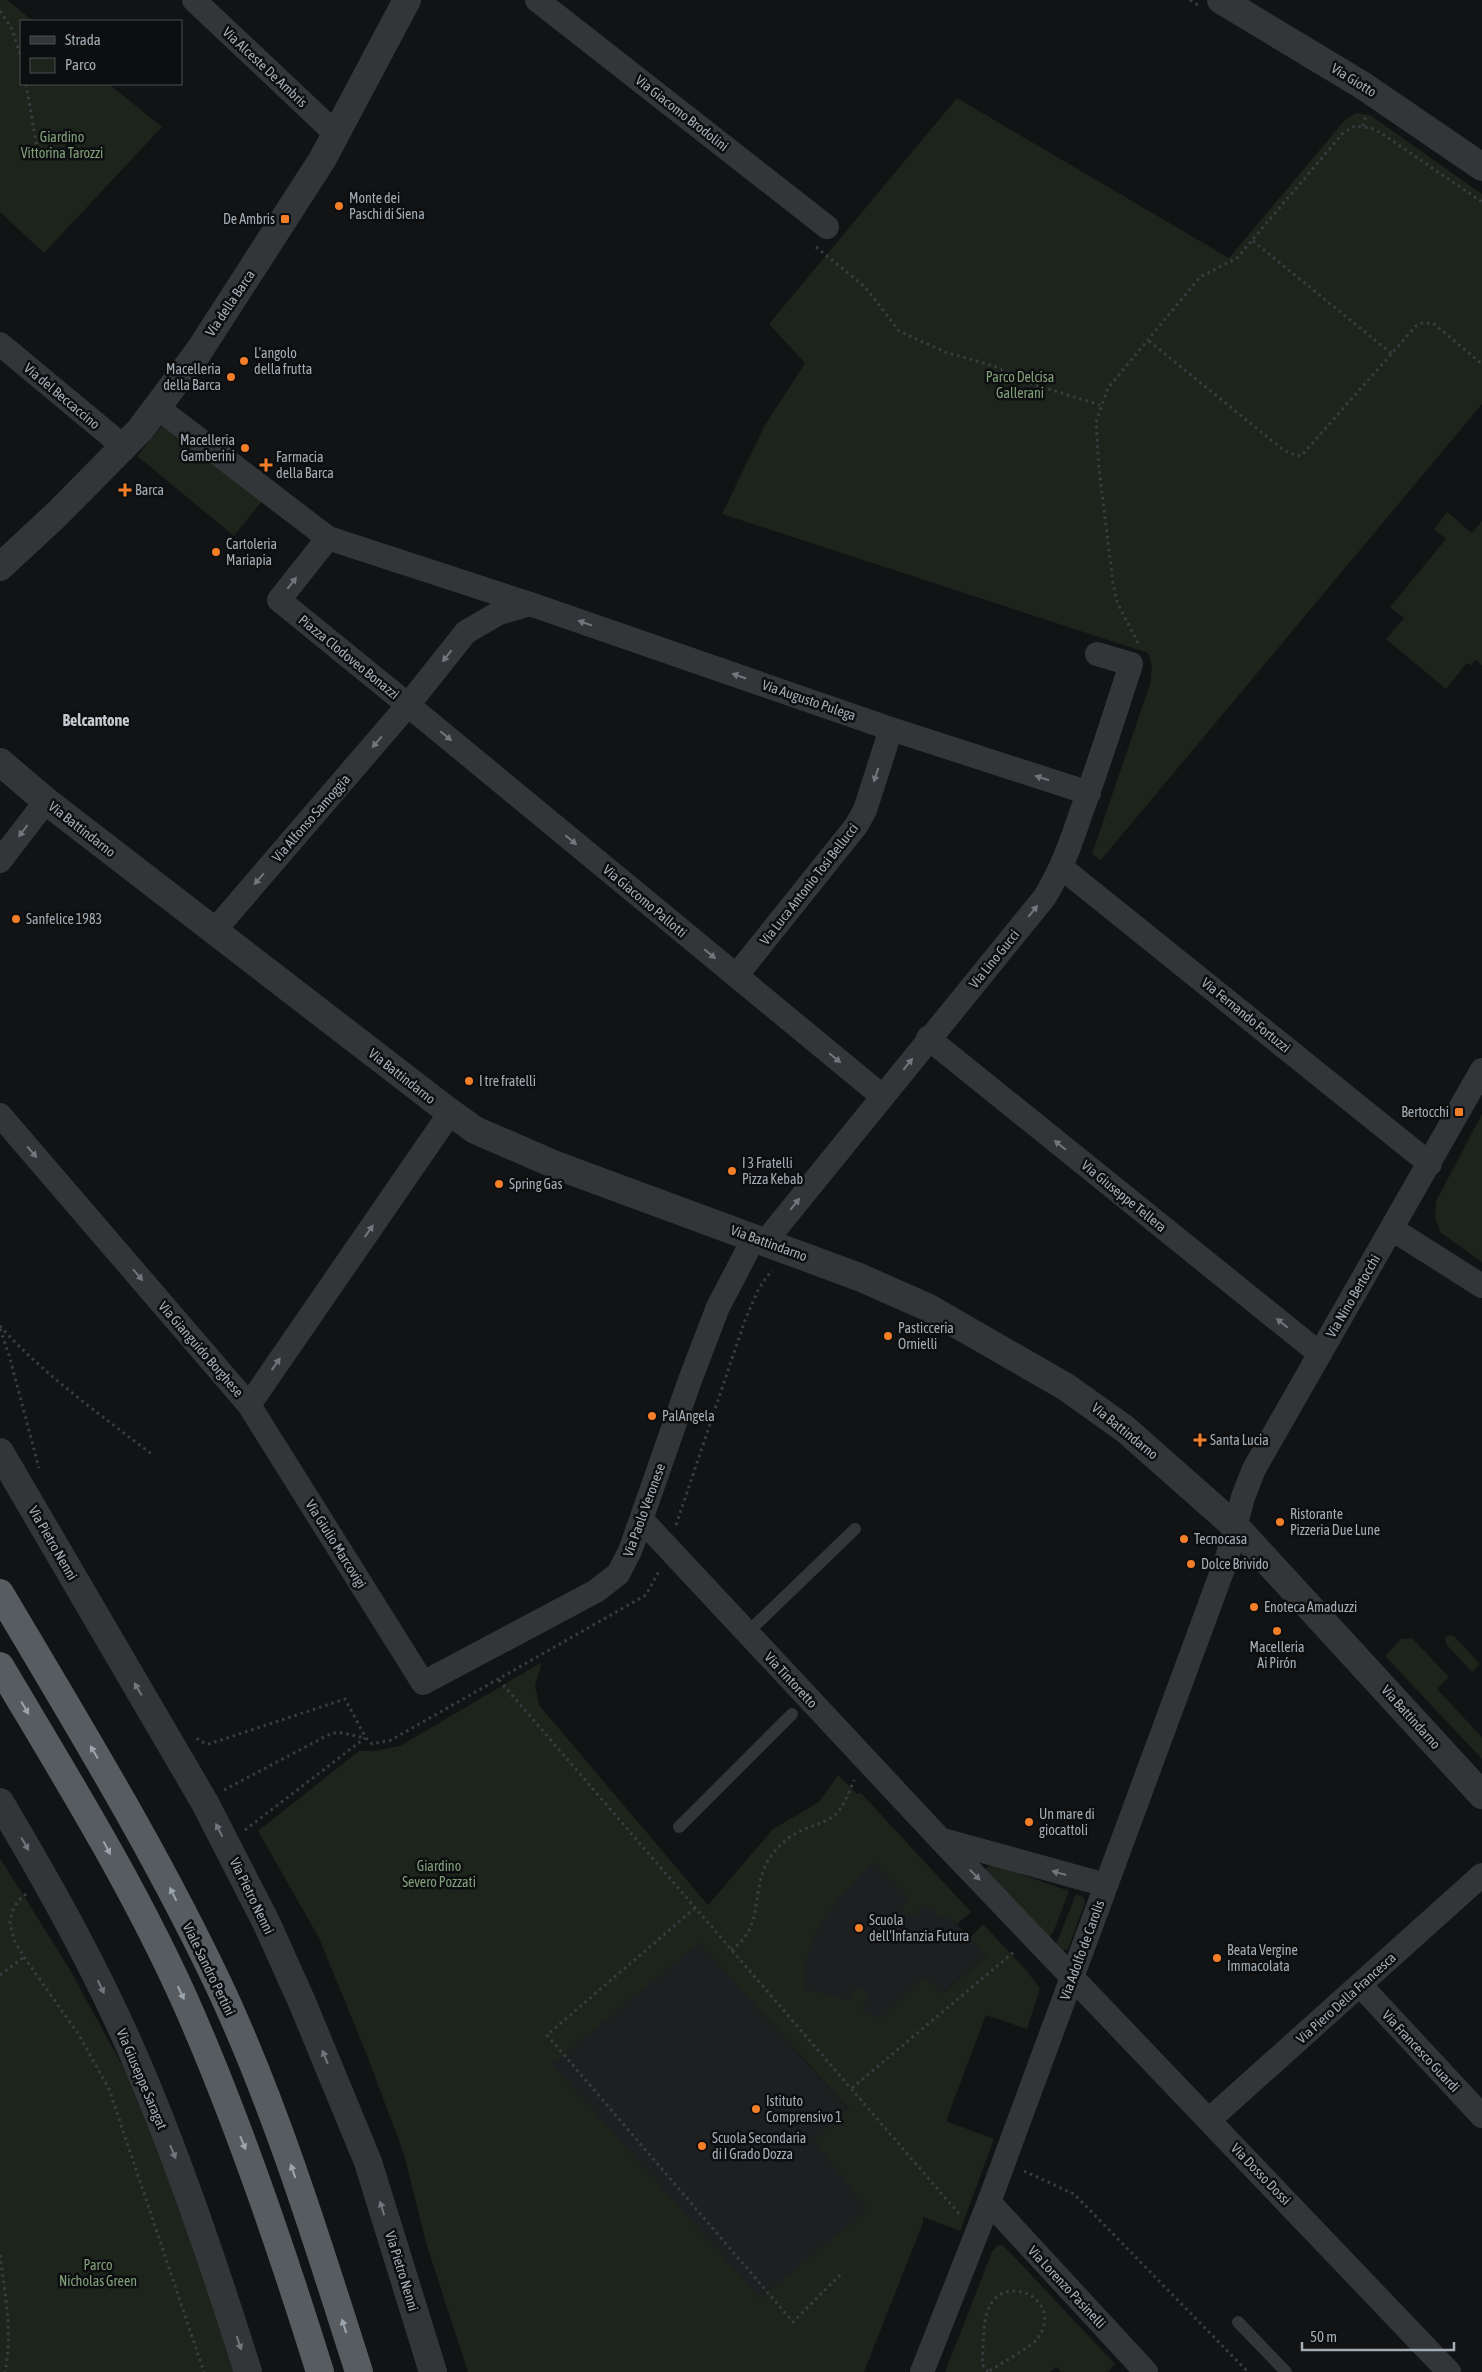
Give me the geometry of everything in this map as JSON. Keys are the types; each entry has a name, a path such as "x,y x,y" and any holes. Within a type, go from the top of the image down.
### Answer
{"highway":[{"name":"Viale Sandro Pertini","path":"0,1593 159,1866 223,1994 277,2125 359,2372"},
{"path":"0,1666 98,1834 161,1950 190,2012 266,2203 320,2372"}],"street":[{"name":"Via Alceste De Ambris","path":"194,0 336,134"},
{"name":"Via della Barca","path":"0,567 124,448 158,408 236,295 336,134 406,0"},
{"name":"Via Giacomo Brodolini","path":"537,0 827,227"},
{"name":"Via Giotto","path":"1221,0 1362,85 1482,167"},
{"name":"Via del Beccaccino","path":"0,344 124,448"},
{"path":"158,408 328,538 530,604"},
{"name":"Piazza Clodoveo Bonazzi","path":"328,538 279,600 408,705 466,632 478,601 480,588"},
{"name":"Piazza Clodoveo Bonazzi","path":"466,632 499,613 530,604"},
{"name":"Via Augusto Pulega","path":"530,604 891,729 1089,793"},
{"name":"Via Lino Gucci","path":"765,1248 928,1038 1044,898 1062,868 1089,793 1131,664 1097,654"},
{"name":"Via Alfonso Samoggia","path":"214,931 408,705"},
{"name":"Via Giacomo Pallotti","path":"408,705 882,1096"},
{"name":"Via Luca Antonio Tosi Bellucci","path":"736,976 856,826 865,810 891,729"},
{"name":"Via Battindarno","path":"0,762 46,801 450,1113 475,1130 558,1166 765,1248 859,1277 927,1307 1066,1387 1125,1429 1236,1527 1482,1795"},
{"path":"0,861 46,801"},
{"name":"Via Fernando Fortuzzi","path":"1062,868 1430,1164"},
{"name":"Via Giuseppe Tellera","path":"928,1038 1320,1354"},
{"name":"Via Nino Bertocchi","path":"1236,1527 1243,1496 1254,1469 1482,1070"},
{"name":"Via Gianguido Borghese","path":"0,1115 249,1405 450,1113"},
{"path":"1392,1229 1482,1286"},
{"name":"Via Paolo Veronese","path":"423,1683 596,1591 608,1583 625,1563 718,1307 765,1248"},
{"name":"Via Giulio Marcovigi","path":"249,1405 423,1683"},
{"name":"Via Pietro Nenni","path":"0,1452 205,1803 266,1922 302,2002 368,2162 433,2372"},
{"name":"Via Tintoretto","path":"642,1520 941,1840 1073,1976"},
{"name":"Via Adolfo de Carolis","path":"922,2372 989,2202 1012,2135 1073,1976 1223,1568 1236,1527"},
{"name":"Via Giuseppe Saragat","path":"0,1802 86,1956 139,2068 188,2189 248,2372"},
{"path":"941,1840 1106,1886"},
{"name":"Via Piero Della Francesca","path":"1209,2120 1361,1986 1482,1875"},
{"name":"Via Dosso Dossi","path":"1073,1976 1449,2372"},
{"name":"Via Francesco Guardi","path":"1361,1986 1482,2116"},
{"name":"Via Lorenzo Pasinelli","path":"989,2202 1146,2372"}],"lane":[{"path":"747,1633 854,1529"},
{"path":"678,1827 792,1714"},
{"path":"1238,2322 1286,2372"}],"path":[{"path":"0,11 12,29 20,54"},
{"path":"26,85 36,142 43,156"},
{"path":"1139,645 1117,602 1112,583 1096,439 1096,422 1100,405 1108,388 1149,341 1200,277 1237,258 1343,133 1355,126 1371,128 1381,133 1482,202"},
{"path":"827,227 815,246 865,287 899,331 945,352 994,366 1026,382 1100,405"},
{"path":"1253,241 1392,354"},
{"path":"1149,341 1281,448 1289,453 1301,456 1416,326 1429,322 1482,364"},
{"path":"676,1524 745,1320 759,1288 765,1248"},
{"path":"0,1327 21,1349 65,1387 154,1456"},
{"path":"0,1327 39,1470"},
{"path":"194,1733 198,1741 209,1744 345,1699 366,1738 372,1744 392,1740 646,1595 654,1582"},
{"path":"499,1680 966,2222"},
{"path":"220,1792 328,1735 338,1732 366,1738"},
{"path":"241,1834 366,1738"},
{"path":"730,1950 748,1935 754,1915 757,1892 766,1864 782,1843 803,1829 823,1823 836,1814 844,1803 854,1780"},
{"path":"26,1893 15,1906 10,1922 14,1940 79,2036 109,2089 204,2372"},
{"path":"695,1908 547,2036 793,2322 843,2272"},
{"path":"852,2088 1015,1951"},
{"path":"0,1975 24,1957"},
{"path":"1016,2167 1074,2194 1248,2372"},
{"path":"0,2256 10,2341 5,2372"},
{"path":"1011,2290 1026,2292 1042,2304 1046,2320 1038,2339 988,2372 982,2364 988,2311 995,2299 1011,2290"}],"shaded area":[{"name":"Scuola dell'Infanzia Futura","path":"849,1806 986,1956 854,2069 752,1940"},
{"name":"Scuola Secondaria di I Grado Dozza","path":"657,1896 914,2182 873,2287 569,2320 544,1957"}],"green space":[{"name":"Giardino Vittorina Tarozzi","path":"0,0 7,0 32,20 20,20 20,85 110,85 162,127 44,253 0,212"},
{"name":"Parco Delcisa Gallerani","path":"957,98 1229,258 1344,121 1356,113 1370,115 1482,194 1482,404 1101,860 1092,854 1150,684 1152,666 1148,653 722,514 765,425 805,363 769,324"},
{"path":"165,422 262,501 234,536 137,456"},
{"path":"1447,512 1472,533 1482,521 1482,665 1475,660 1471,665 1467,663 1446,689 1386,639 1404,618 1390,607 1446,539 1434,529"},
{"path":"1482,1114 1482,1262 1440,1232 1435,1217 1436,1201"},
{"path":"1449,1635 1454,1636 1480,1664 1472,1672 1446,1644 1445,1638"},
{"path":"1412,1638 1449,1677 1437,1689 1482,1737 1482,1759 1385,1656 1401,1639"},
{"name":"Giardino Severo Pozzati","path":"542,1662 535,1685 539,1705 708,1905 773,1829 819,1802 838,1775 857,1794 861,1793 971,1912 957,1924 952,1919 942,1918 924,1904 915,1917 906,1913 901,1908 908,1898 874,1862 848,1888 824,1919 815,1935 808,1953 805,1989 850,2000 855,1989 863,1989 869,1995 862,2010 879,2019 926,1976 942,1994 986,1956 970,1938 983,1924 1027,1971 1040,1989 1027,2029 986,2015 946,2121 994,2139 960,2231 923,2217 923,2223 864,2372 468,2372 427,2246 404,2154 366,2053 319,1938 258,1831 359,1751 374,1751 400,1746","holes":["699,1943 849,2109 814,2140 867,2210 760,2298 552,2064"]},
{"name":"Parco Nicholas Green","path":"0,1858 69,1968 140,2098 220,2321 235,2372 0,2372"},
{"path":"988,1866 997,1866 1069,1891 1053,1933 1045,1939 984,1871"},
{"path":"1076,1894 1083,1897 1085,1903 1068,1949 1062,1951 1055,1947"},
{"path":"1003,2245 1115,2364 1108,2372 1061,2372 1056,2367 1050,2372 945,2372 992,2252 997,2246"}],"place":[{"name":"Monte dei Paschi di Siena","path":"339,206"},
{"name":"De Ambris","path":"285,219"},
{"name":"L'angolo della frutta","path":"244,361"},
{"name":"Macelleria della Barca","path":"231,377"},
{"name":"Macelleria Gamberini","path":"245,448"},
{"name":"Farmacia della Barca","path":"266,465"},
{"name":"Barca","path":"125,490"},
{"name":"Cartoleria Mariapia","path":"216,552"},
{"name":"Sanfelice 1983","path":"16,919"},
{"name":"I tre fratelli","path":"469,1081"},
{"name":"Bertocchi","path":"1459,1112"},
{"name":"I 3 Fratelli Pizza Kebab","path":"732,1171"},
{"name":"Spring Gas","path":"499,1184"},
{"name":"Pasticceria Ornielli","path":"888,1336"},
{"name":"PalAngela","path":"652,1416"},
{"name":"Santa Lucia","path":"1200,1440"},
{"name":"Ristorante Pizzeria Due Lune","path":"1280,1522"},
{"name":"Tecnocasa","path":"1184,1539"},
{"name":"Dolce Brivido","path":"1191,1564"},
{"name":"Enoteca Amaduzzi","path":"1254,1607"},
{"name":"Macelleria Ai Pirón","path":"1277,1631"},
{"name":"Un mare di giocattoli","path":"1029,1822"},
{"name":"Scuola dell'Infanzia Futura","path":"859,1928"},
{"name":"Beata Vergine Immacolata","path":"1217,1958"},
{"name":"Istituto Comprensivo 1","path":"756,2109"},
{"name":"Scuola Secondaria di I Grado Dozza","path":"702,2146"}],"district":[{"name":"Belcantone","path":"96,720"}]}
